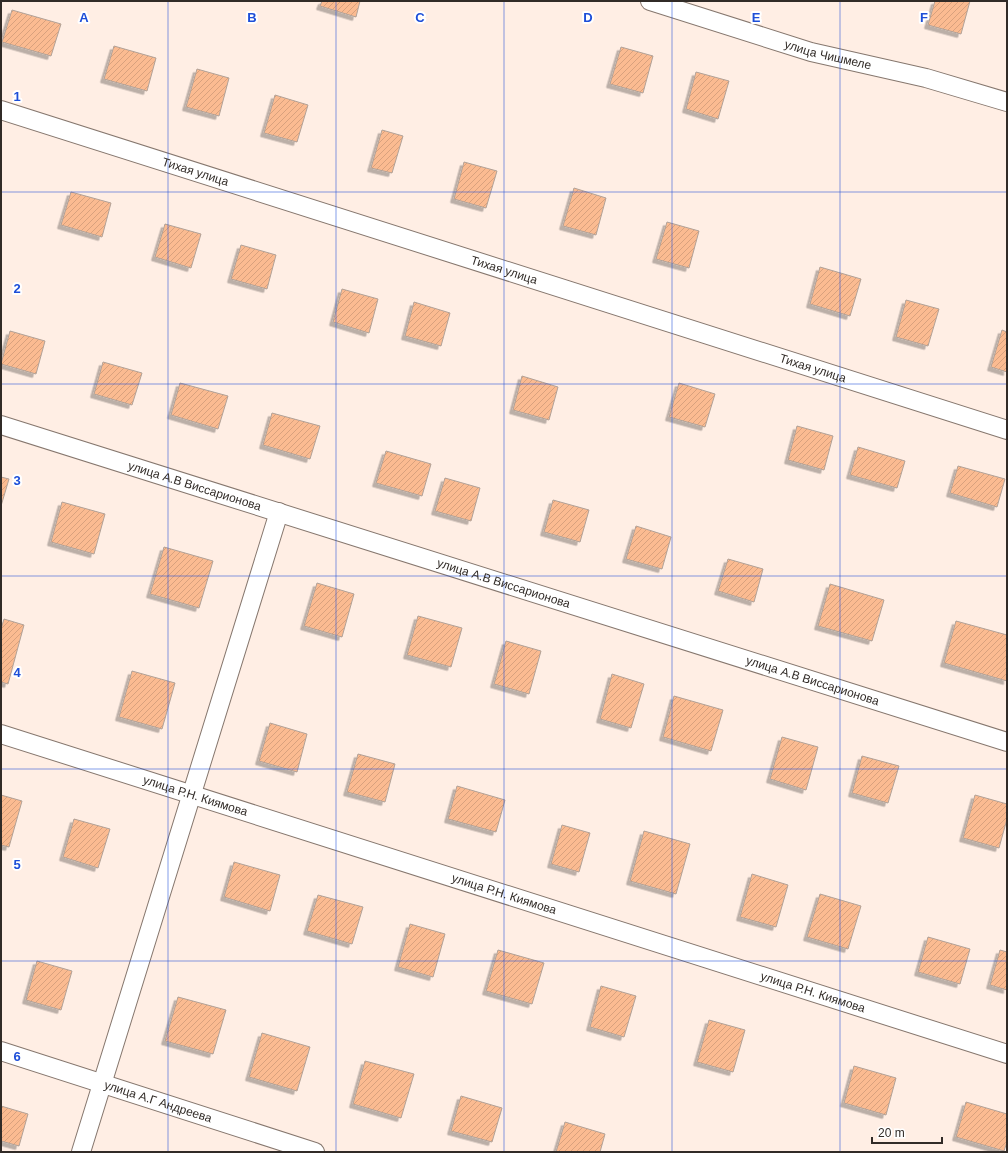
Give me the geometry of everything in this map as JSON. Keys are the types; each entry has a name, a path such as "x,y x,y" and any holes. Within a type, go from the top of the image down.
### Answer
{"street":[{"name":"улица Чишмеле","path":"650,1 811,52 926,78 1007,102"},
{"name":"Тихая улица","path":"1,110 1007,430"},
{"name":"улица А.В Виссарионова","path":"1,425 1007,742"},
{"path":"81,1152 279,512"},
{"name":"улица Р.Н. Киямова","path":"1,734 1007,1054"},
{"name":"улица А.Г Андреева","path":"1,1051 315,1152"}],"building":[{"path":"322,1 360,1 356,17 320,6"},
{"path":"935,1 970,1 961,34 928,25"},
{"path":"12,10 61,24 51,56 2,42"},
{"path":"114,46 156,58 147,91 104,79"},
{"path":"621,47 653,56 643,93 610,84"},
{"path":"197,69 229,78 219,116 186,107"},
{"path":"696,72 729,81 718,119 686,109"},
{"path":"275,95 308,105 297,142 264,133"},
{"path":"382,130 403,136 392,173 371,168"},
{"path":"464,162 497,171 486,208 454,199"},
{"path":"574,188 606,198 596,235 563,226"},
{"path":"71,192 111,203 102,237 61,225"},
{"path":"667,222 699,231 689,268 656,259"},
{"path":"165,224 201,234 191,268 155,257"},
{"path":"241,245 276,255 267,289 231,279"},
{"path":"820,267 861,279 850,316 810,304"},
{"path":"342,289 378,299 369,333 333,322"},
{"path":"906,300 939,309 928,346 896,337"},
{"path":"414,302 450,313 441,346 405,336"},
{"path":"1002,330 1007,332 1007,372 991,367"},
{"path":"10,331 45,341 36,374 1,364"},
{"path":"103,362 142,373 132,405 94,394"},
{"path":"522,376 558,387 549,420 513,410"},
{"path":"180,383 228,396 218,429 171,415"},
{"path":"679,383 715,394 705,427 669,417"},
{"path":"272,413 320,426 310,459 263,445"},
{"path":"797,426 833,436 824,470 788,460"},
{"path":"858,447 905,461 897,488 850,475"},
{"path":"386,451 431,464 422,496 376,483"},
{"path":"958,466 1005,479 997,507 950,493"},
{"path":"1,477 9,479 1,506"},
{"path":"445,478 480,488 471,521 435,511"},
{"path":"553,500 589,510 580,542 544,532"},
{"path":"62,502 105,514 94,554 51,542"},
{"path":"636,526 671,537 662,569 626,559"},
{"path":"164,547 213,561 199,608 150,594"},
{"path":"728,559 763,569 754,602 718,591"},
{"path":"317,583 354,594 342,637 304,626"},
{"path":"830,584 884,600 872,641 818,626"},
{"path":"418,616 462,628 451,667 407,655"},
{"path":"4,619 24,625 8,684 1,682 1,629"},
{"path":"956,621 1007,635 1007,681 944,663"},
{"path":"506,641 541,651 529,694 494,684"},
{"path":"132,671 175,683 162,729 119,717"},
{"path":"612,674 644,684 631,728 600,719"},
{"path":"674,696 723,710 711,751 663,737"},
{"path":"270,723 307,734 297,772 259,761"},
{"path":"782,737 818,747 806,790 770,779"},
{"path":"358,754 395,764 385,802 347,792"},
{"path":"862,756 899,766 888,803 852,793"},
{"path":"457,786 505,800 496,832 448,819"},
{"path":"1,795 22,801 9,847 1,845"},
{"path":"975,795 1007,804 1007,819 999,848 963,838"},
{"path":"74,819 110,829 98,868 63,857"},
{"path":"562,825 590,833 579,872 551,864"},
{"path":"644,831 690,844 676,894 630,881"},
{"path":"234,862 280,875 270,911 224,897"},
{"path":"752,874 788,885 776,927 740,917"},
{"path":"820,894 861,906 848,949 807,937"},
{"path":"318,895 363,907 352,944 307,931"},
{"path":"410,924 445,934 433,977 398,967"},
{"path":"928,937 970,949 960,984 918,972"},
{"path":"498,950 544,963 532,1004 486,991"},
{"path":"1000,950 1007,952 1007,990 990,985"},
{"path":"37,961 72,971 61,1010 26,1000"},
{"path":"601,986 636,996 624,1037 590,1027"},
{"path":"178,997 226,1010 213,1054 165,1041"},
{"path":"709,1020 745,1030 733,1072 697,1062"},
{"path":"262,1033 310,1047 297,1091 249,1077"},
{"path":"365,1061 414,1074 401,1118 353,1104"},
{"path":"854,1066 896,1078 886,1115 844,1103"},
{"path":"461,1096 502,1108 492,1142 451,1131"},
{"path":"966,1102 1007,1114 1007,1142 1004,1151 956,1137"},
{"path":"1,1106 28,1114 19,1146 1,1141"},
{"path":"565,1122 605,1134 600,1152 556,1152"}]}
